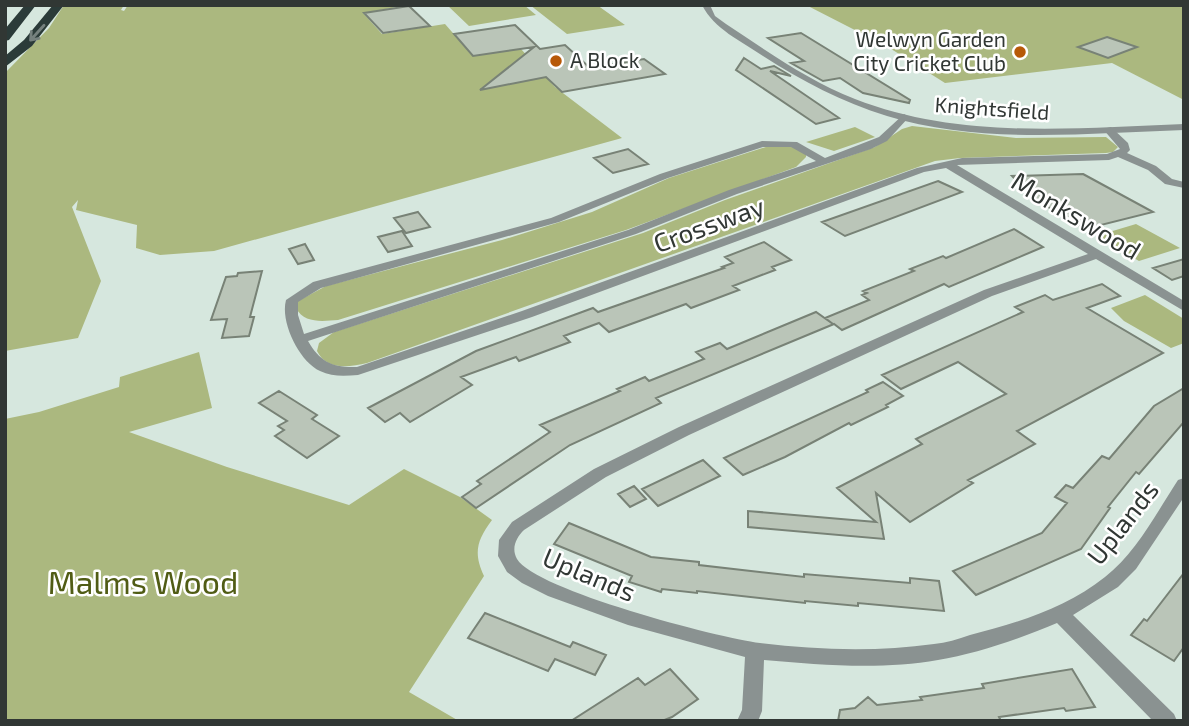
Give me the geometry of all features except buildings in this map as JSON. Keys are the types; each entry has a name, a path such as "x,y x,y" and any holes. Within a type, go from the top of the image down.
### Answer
{"highway":[{"path":"5,37 31,5"},
{"path":"5,63 28,43 59,5"}],"street":[{"name":"Knightsfield","path":"706,5 712,16 723,26 829,91 864,106 904,117 982,130 1184,127"},
{"name":"Crossway","path":"301,339 632,232 733,192 867,147 883,139 904,117"},
{"path":"1108,129 1124,145 1125,150 1121,154 1152,168 1168,182 1184,185"},
{"name":"Crossway","path":"824,161 793,144 762,144 664,176 555,220 317,285 298,294 289,306 307,353 317,365 333,371 358,371 527,314 946,163 1121,154"},
{"name":"Monkswood","path":"946,163 1184,307"},
{"name":"Uplands","path":"1096,255 988,293 684,431 600,473 518,526 508,536 505,546 514,568 539,583 633,620 755,651 866,656 934,653 1061,615 1115,580 1184,484"},
{"path":"1061,615 1167,721"},
{"path":"747,721 752,711 755,651"}],"green space":[{"path":"64,5 124,5 121,10 124,11 128,5 409,5 363,13 382,34 445,24 473,56 521,49 555,87 622,138 214,251 160,255 136,248 137,225 76,210 78,200 72,207 101,281 78,338 5,351 5,73 49,28"},
{"path":"447,5 524,5 536,15 469,26"},
{"path":"530,5 597,5 625,25 567,34"},
{"name":"Welwyn Garden City Cricket Club","path":"806,5 1184,5 1184,100 1112,63 945,83 888,47"},
{"path":"912,126 1016,138 1106,137 1118,147 1113,152 1106,153 935,161 367,363 332,365 317,351 319,343 334,332 643,233 725,200 875,147 902,129"},
{"path":"855,127 875,137 834,151 806,142"},
{"path":"772,145 792,146 806,154 806,157 796,167 626,230 338,320 309,319 296,308 298,301 326,286 502,240 592,212 669,178"},
{"path":"1136,224 1180,248 1139,261 1096,236"},
{"path":"1145,295 1184,319 1184,343 1171,348 1124,321 1111,308"},
{"name":"Malms Wood","path":"199,352 212,408 129,432 227,467 349,505 404,469 460,497 492,520 478,547 478,560 484,576 409,692 459,721 5,721 5,419 39,412 119,387 120,377"}],"place":[{"name":"Welwyn Garden City Cricket Club","path":"1020,52"},
{"name":"A Block","path":"556,61"}]}
